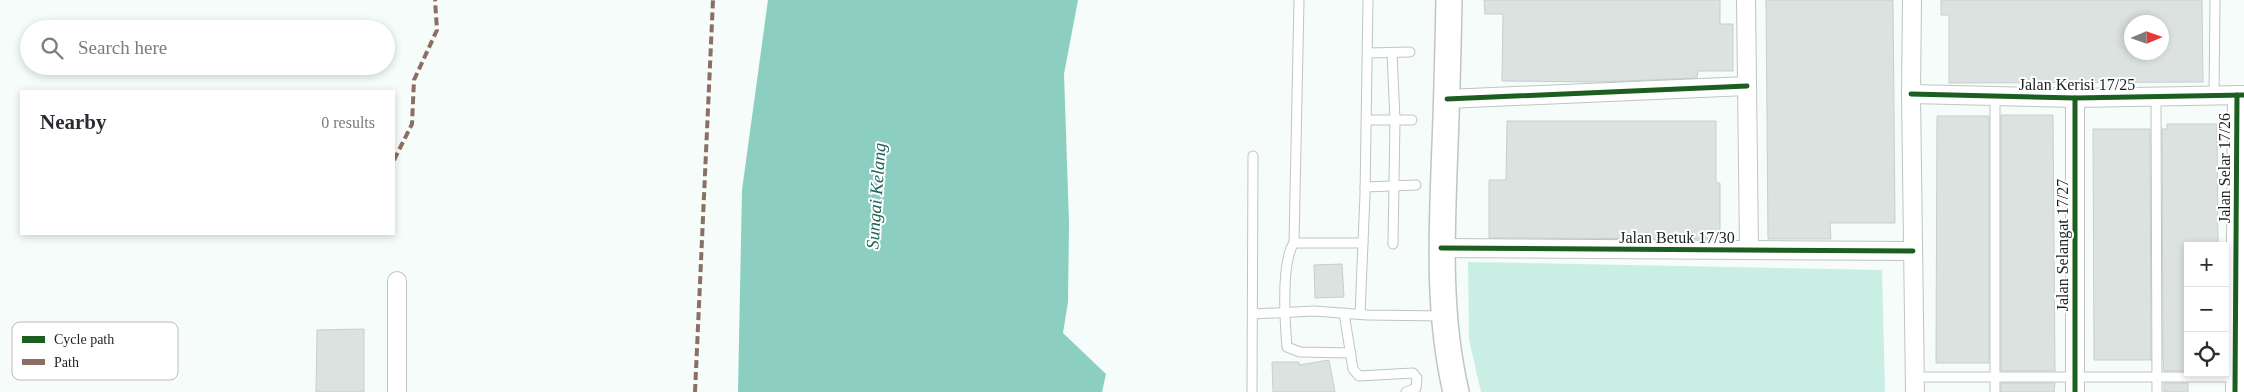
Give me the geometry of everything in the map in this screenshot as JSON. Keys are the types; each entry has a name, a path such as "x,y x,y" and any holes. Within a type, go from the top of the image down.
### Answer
{"street":[{"path":"1449,0 1441,248 1444,316 1456,392"},
{"path":"1746,0 1749,249"},
{"path":"1912,0 1914,384"},
{"path":"1447,99 1747,86"},
{"name":"Jalan Kerisi 17/25","path":"1911,94 2075,98 2241,95"},
{"name":"Jalan Selar 17/26","path":"2235,384 2240,252 2241,95"},
{"name":"Jalan Selangat 17/27","path":"2075,98 2075,385"},
{"name":"Jalan Betuk 17/30","path":"1441,248 1913,251"},
{"path":"397,281 397,392"}],"lane":[{"path":"1299,0 1294,243 1290,249 1288,259 1285,313 1287,347 1300,352 1351,353"},
{"path":"1360,314 1366,187 1368,0"},
{"path":"2214,96 2215,0"},
{"path":"1368,54 1410,52"},
{"path":"1392,53 1395,120 1393,244"},
{"path":"1994,96 1995,392"},
{"path":"2156,96 2157,392"},
{"path":"1367,120 1412,120"},
{"path":"1252,392 1253,156"},
{"path":"1366,187 1416,185"},
{"path":"1294,243 1363,243"},
{"path":"1253,314 1344,313 1444,316"},
{"path":"1344,313 1353,369 1359,376 1413,372 1417,378 1416,388 1406,392"},
{"path":"1914,384 1995,377 2075,385 2157,377 2235,384"}],"shaded area":[{"path":"1468,262 1882,270 1885,392 1481,392 1469,340"}],"water":[{"name":"Sungai Kelang","path":"768,0 1078,0 1064,74 1069,223 1068,302 1063,333 1106,374 1102,392 738,392 742,190"}],"building":[{"path":"1484,0 1720,0 1720,24 1733,24 1733,71 1698,71 1697,78 1601,82 1502,81 1503,14 1485,14"},
{"path":"1766,0 1893,0 1895,223 1830,223 1831,239 1768,239"},
{"path":"1941,0 2202,0 2203,82 1949,83 1949,15 1941,15"},
{"path":"2001,115 2053,115 2055,371 2001,371"},
{"path":"1937,116 1989,116 1989,363 1936,363"},
{"path":"1507,121 1716,121 1716,183 1720,183 1720,239 1489,238 1489,180 1506,180"},
{"path":"2167,124 2217,124 2218,242 2184,242 2184,371 2164,371 2163,360 2162,129 2167,129"},
{"path":"2093,129 2150,129 2151,360 2094,360"},
{"path":"1342,264 1344,297 1315,298 1314,265"},
{"path":"364,329 364,392 316,392 317,330"},
{"path":"1329,360 1335,392 1273,392 1272,362 1299,362 1299,365"},
{"path":"2001,383 2055,383 2054,392 2001,392"},
{"path":"2164,383 2188,383 2188,392 2164,392"}],"marked path":[{"path":"395,158 412,124 414,80 437,30 435,0"},
{"path":"695,392 713,0"}],"cycle path":[{"path":"1447,99 1747,86"},
{"path":"1911,94 2075,98 2244,95"},
{"path":"2235,392 2237,95"},
{"path":"2075,98 2075,392"},
{"path":"1441,248 1913,251"}]}
